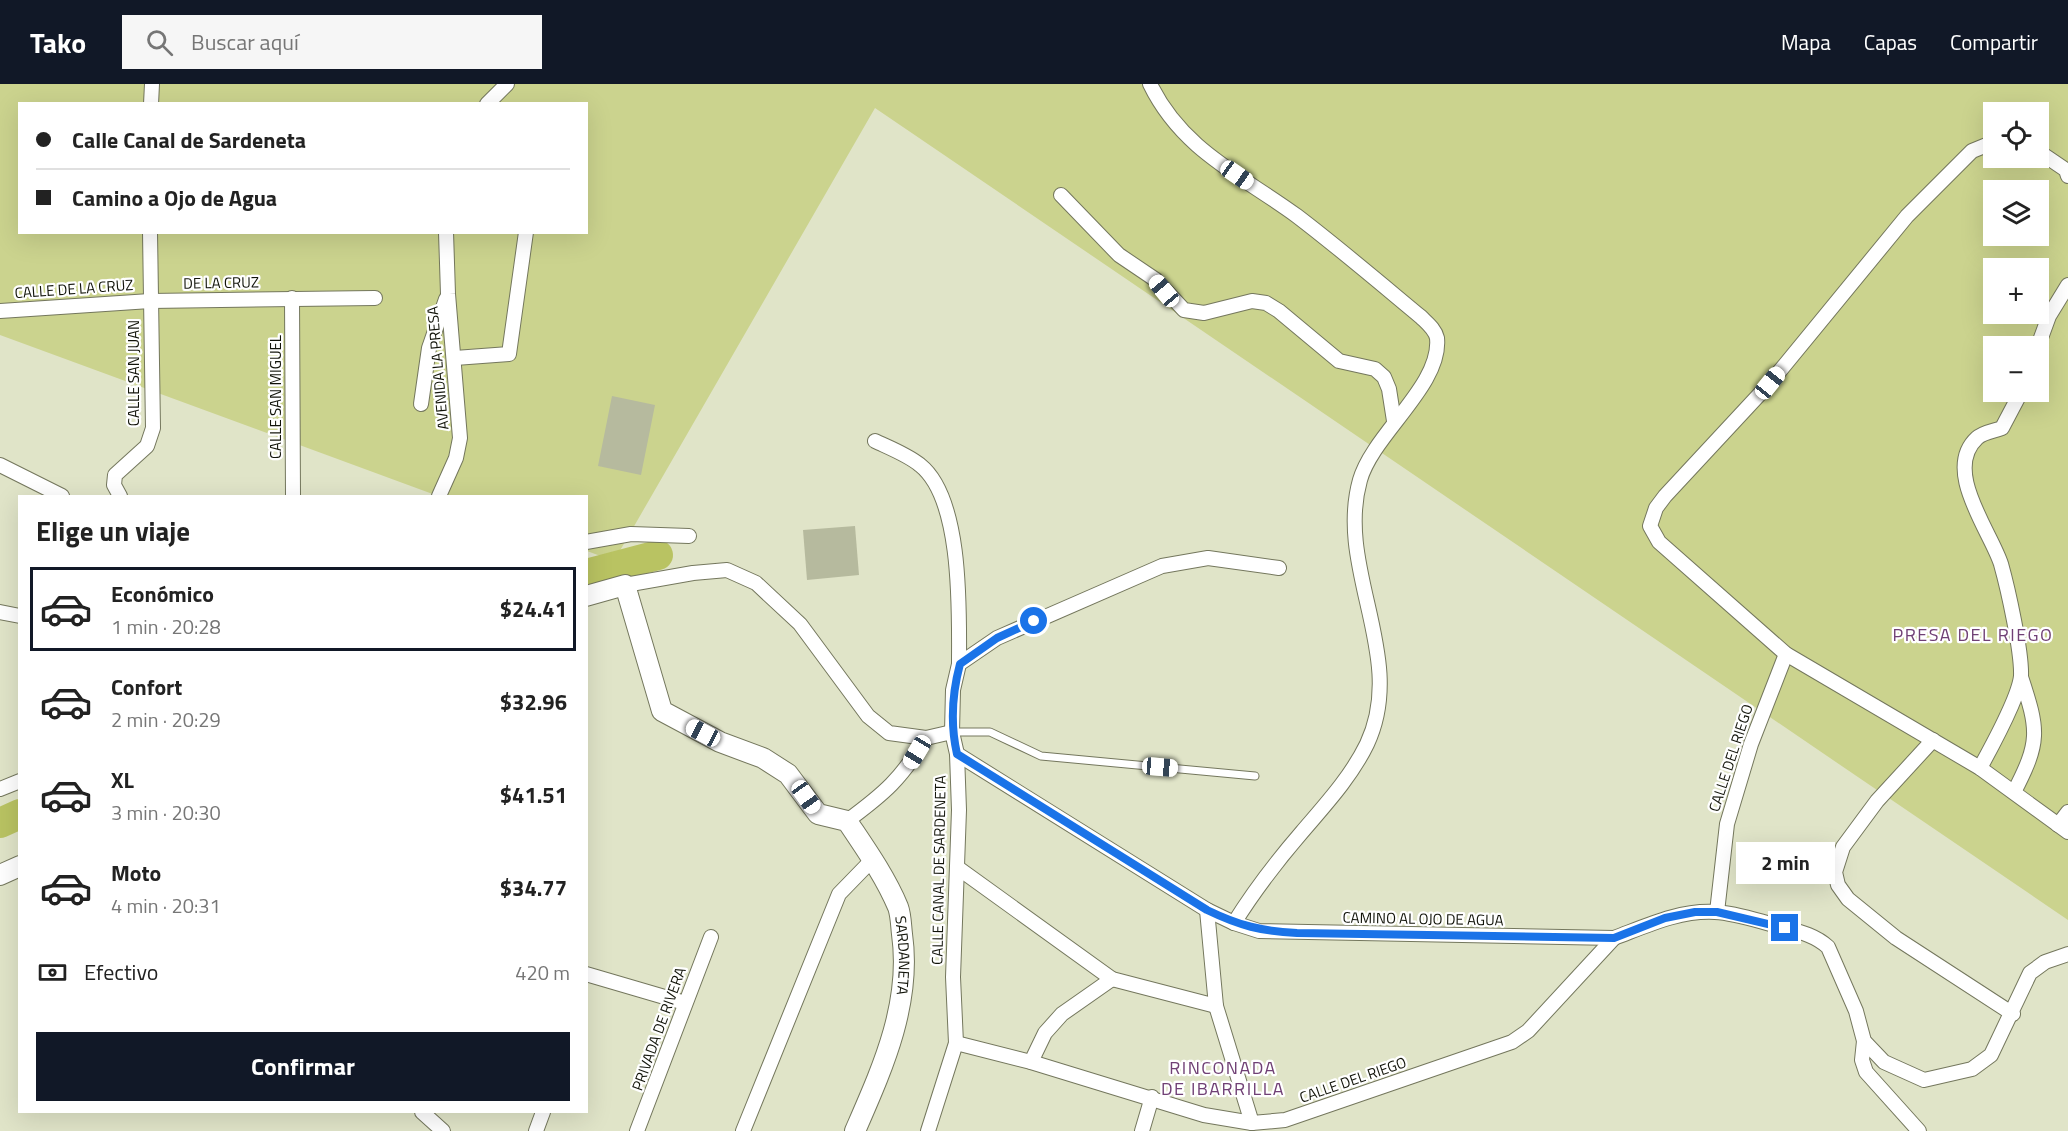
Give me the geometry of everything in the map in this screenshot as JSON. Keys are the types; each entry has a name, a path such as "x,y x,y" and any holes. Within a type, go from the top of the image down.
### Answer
{"street":[{"path":"151,102 152,84"},
{"path":"490,102 507,84"},
{"path":"1150,84 1173,123 1200,149 1333,244 1432,328 1437,338 1430,370 1419,392 1394,421 1368,460 1360,481 1356,536 1381,665 1381,690 1376,718 1367,745 1340,787 1258,885 1234,923"},
{"path":"1983,146 1972,151 1907,216 1770,383 1665,496 1651,518 1653,535 1786,654 1980,768 2063,828 2068,812"},
{"path":"2049,159 2066,170 2068,176"},
{"path":"1061,195 1119,255 1156,280 1184,310 1204,313 1252,301 1266,303 1279,311 1339,361 1375,369 1384,377 1389,389 1394,421"},
{"name":"CALLE SAN JUAN","path":"119,495 114,485 114,475 147,446 153,428 150,234"},
{"name":"AVENIDA LA PRESA","path":"438,495 456,458 460,438 448,294 446,234"},
{"path":"455,358 509,354 526,234"},
{"path":"2042,336 2049,316 2068,285"},
{"path":"421,404 429,348 448,294"},
{"name":"CALLE SAN MIGUEL","path":"292,298 293,495"},
{"name":"DE LA CRUZ","path":"150,301 375,298"},
{"name":"CALLE DE LA CRUZ","path":"0,311 150,301"},
{"path":"2014,792 2031,758 2036,739 2034,722 2021,677 2014,623 2001,563 1978,518 1967,487 1965,468 1972,444 1978,437 2002,428 2016,402"},
{"name":"CALLE CANAL DE SARDENETA","path":"875,441 921,465 942,495 958,574 960,664 953,690 952,732 957,754 958,868 952,977 956,1043 930,1130"},
{"path":"0,465 60,495"},
{"path":"588,543 631,534 689,536"},
{"path":"960,664 997,638 1162,566 1208,558 1279,568"},
{"path":"588,595 625,585 693,573 727,570 756,582 800,624 868,716 889,733 926,738 952,732"},
{"path":"625,585 662,711 720,742 763,758 788,774 818,814 847,821 885,793 909,765 926,738"},
{"path":"0,612 18,616"},
{"name":"CALLE DEL RIEGO","path":"1717,912 1727,824 1750,744 1786,654"},
{"path":"1980,768 2005,720 2021,677"},
{"path":"1933,740 1877,801 1843,848 1835,872 1838,885 1848,899 1896,938 2013,1014"},
{"name":"CAMINO AL OJO DE AGUA","path":"957,754 1207,910 1234,923 1259,931 1614,938"},
{"path":"0,789 18,782"},
{"name":"SARDANETA","path":"847,821 873,859 899,909 906,960 900,1011 876,1081 855,1131"},
{"path":"743,1131 839,894 873,859"},
{"path":"0,875 18,867"},
{"path":"958,868 1113,979 1216,1006"},
{"path":"1207,910 1216,1006 1252,1123"},
{"path":"1614,938 1665,918 1695,912 1717,912 1804,933 1820,940 1828,947 1856,1011 1864,1041 1862,1060 1866,1072 1919,1131"},
{"name":"PRIVADA DE RIVERA","path":"637,1131 711,937"},
{"name":"CALLE DEL RIEGO","path":"956,1043 1031,1062 1204,1114 1252,1123 1285,1120 1512,1042 1528,1031 1614,938"},
{"path":"1864,1041 1884,1062 1906,1074 1924,1080 1972,1069 1991,1055 2013,1014 2030,974 2045,962 2068,954"},
{"path":"588,979 686,1003"},
{"path":"1031,1062 1045,1033 1062,1014 1113,979"},
{"path":"1142,1131 1152,1097"},
{"path":"423,1113 443,1131"},
{"path":"536,1131 543,1113"}],"lane":[{"path":"952,732 990,732 1041,756 1255,776"}],"green space":[{"path":"0,84 2068,84 2068,920 875,108 614,561 588,551 588,495 435,495 0,335"}],"building":[{"path":"612,396 655,405 641,475 598,466"},
{"path":"855,526 859,575 807,580 803,530"}],"waterway":[{"path":"588,573 658,555"},
{"path":"0,823 18,815"}],"district":[{"name":"PRESA DEL RIEGO","path":"1973,635"},
{"name":"RINCONADA DE IBARRILLA","path":"1223,1078"}],"route":[{"path":"1034,621 997,638 960,664 953,690 952,732 957,754 1207,910 1234,923 1259,931 1297,933 1614,938 1665,918 1695,912 1717,912 1785,928"}]}
